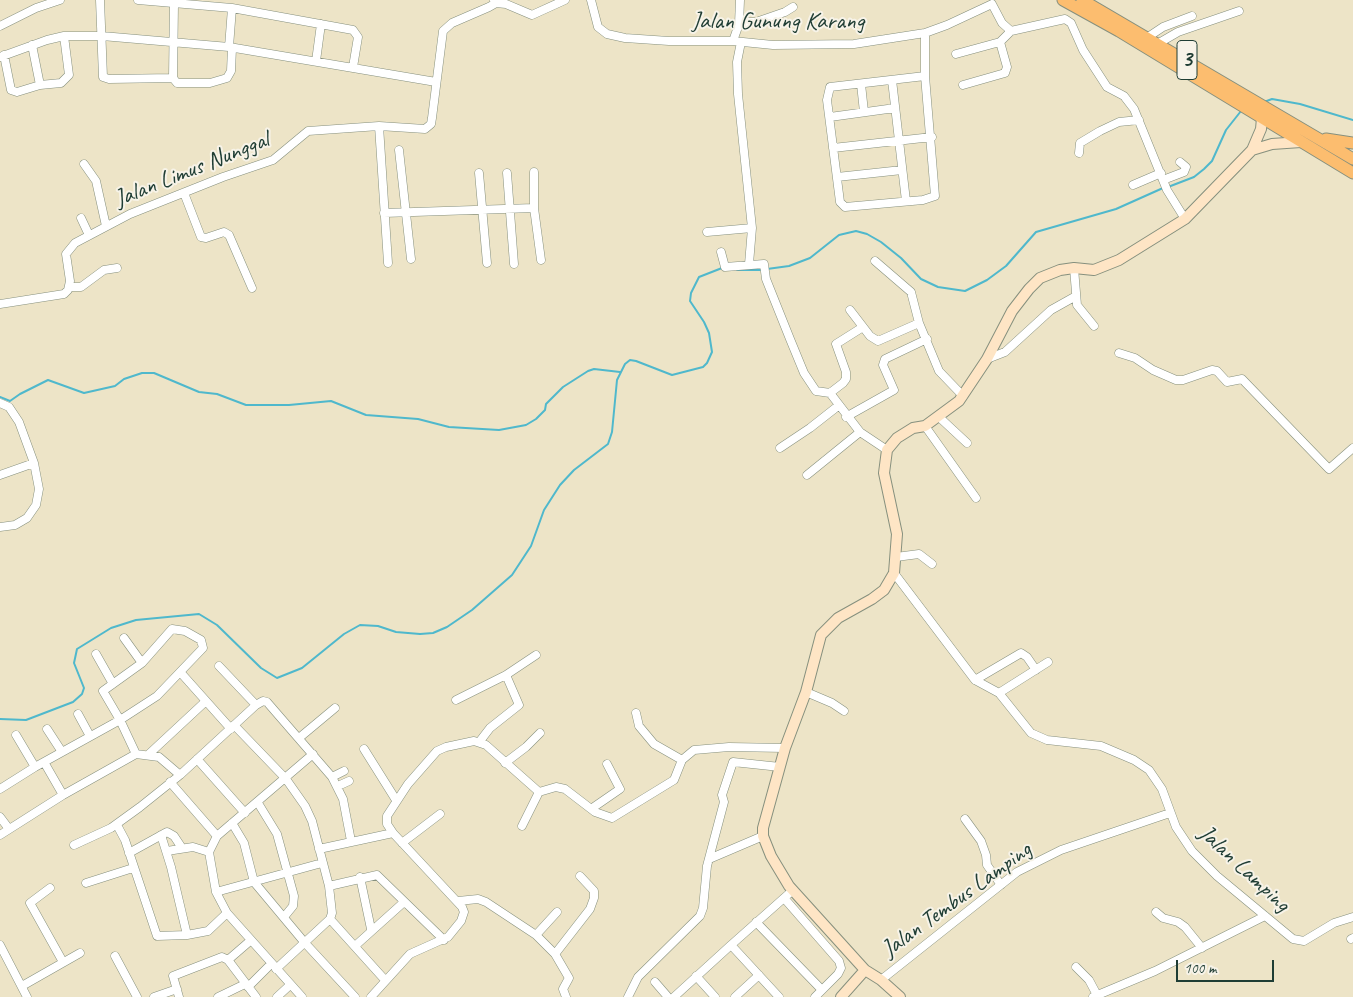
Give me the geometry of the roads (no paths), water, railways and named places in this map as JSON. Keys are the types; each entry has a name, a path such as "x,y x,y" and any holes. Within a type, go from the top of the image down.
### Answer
{"main road":[{"name":"3","path":"1062,0 1231,98 1353,173"},
{"name":"3","path":"1082,0 1159,43 1353,159"},
{"path":"900,997 881,980 865,970 793,890 771,856 763,836 764,821 785,748 806,692 824,630 838,618 876,596 888,585 894,573 897,534 883,469 887,450 894,440 906,432 925,426 940,417 963,396 988,357 1008,318 1035,282 1053,272 1074,268 1094,270 1108,265 1186,219 1252,150 1261,129 1258,115"},
{"path":"1310,134 1353,143"},
{"path":"1252,150 1272,144 1301,142"},
{"path":"841,997 865,970"}],"street":[{"path":"0,26 36,8 60,0"},
{"path":"100,0 103,77 109,79 173,78 179,84 210,83 227,78 231,71 232,8"},
{"path":"138,0 232,8 353,30 358,34 352,67"},
{"path":"495,1 532,15 565,0"},
{"name":"Jalan Gunung Karang","path":"591,0 598,27 608,34 625,38 669,41 737,41 772,45 854,44 925,32 946,25 995,2 1002,23 1010,31"},
{"path":"740,0 737,41 738,94 752,228 749,264"},
{"name":"Jalan Limus Nunggal","path":"70,287 67,251 89,235 184,193 280,157 308,131 379,126 421,130 428,127 432,118 444,28 495,1"},
{"path":"173,78 174,4"},
{"path":"739,22 756,22 784,12 792,7"},
{"path":"1159,43 1178,32 1239,11"},
{"path":"1071,23 1087,13"},
{"path":"1148,37 1163,26 1192,16"},
{"path":"956,54 1000,42 1010,31 1037,27 1061,19 1071,23 1083,50 1100,78 1110,90 1128,99 1139,120 1164,182 1186,219"},
{"path":"316,61 321,24"},
{"path":"925,32 925,76 936,194 933,198 847,208 840,202 827,100 830,87 925,76"},
{"path":"64,36 69,75 67,80 61,83 40,85 16,92 11,90 2,56 64,36 102,36 174,41 316,61 436,82"},
{"path":"963,85 1005,73 1007,67 1000,42"},
{"path":"32,45 40,85"},
{"path":"892,80 906,201"},
{"path":"861,84 864,112"},
{"path":"830,117 895,108"},
{"path":"1079,153 1080,143 1100,131 1119,122 1139,120"},
{"path":"379,126 388,263"},
{"path":"833,148 900,139 932,137"},
{"path":"399,150 411,258"},
{"path":"1133,185 1164,182 1184,172 1186,167 1180,162"},
{"path":"84,164 96,181 106,226"},
{"path":"837,177 902,170"},
{"path":"534,172 534,208 541,260"},
{"path":"508,173 514,264"},
{"path":"479,174 487,263"},
{"path":"184,193 201,237 206,238 224,232 229,235 252,288"},
{"path":"384,213 534,208"},
{"path":"81,218 89,235"},
{"path":"707,232 752,228"},
{"path":"721,252 725,267 762,263 766,279 804,373 814,389 830,393 846,417 860,432 887,450"},
{"path":"875,261 911,292 919,323 939,371 963,396"},
{"path":"0,304 60,295 70,287 81,287 104,270 117,268"},
{"path":"1074,268 1076,296 1081,312 1094,326"},
{"path":"988,357 1005,352 1051,310 1076,296"},
{"path":"850,310 873,338 882,341 919,323"},
{"path":"830,393 843,383 847,376 836,344 863,327"},
{"path":"846,417 894,390 884,365 885,359 927,339"},
{"path":"1119,354 1135,358 1152,370 1176,380 1183,380 1212,370 1218,371 1227,382 1242,379 1328,469 1353,448"},
{"path":"0,403 7,405 17,417 34,463 39,489 34,511 22,522 0,527"},
{"path":"780,448 838,406"},
{"path":"940,417 967,443"},
{"path":"925,426 976,498"},
{"path":"807,474 860,432"},
{"path":"0,475 34,463"},
{"path":"896,557 919,554 932,564"},
{"name":"Jalan Lamping","path":"894,573 976,680 999,693 1024,726 1039,738 1101,746 1142,765 1158,782 1183,840 1217,876 1265,916 1300,942 1334,923 1353,917"},
{"path":"0,789 35,767 120,720 157,696 203,648 201,640 193,634 174,628 142,663 103,693 120,720 136,754"},
{"path":"124,638 142,663"},
{"path":"976,680 1021,653 1027,657 1036,670"},
{"path":"96,654 113,684"},
{"path":"456,700 506,675 536,655"},
{"path":"999,693 1048,662"},
{"path":"219,666 256,705"},
{"path":"181,673 206,701 286,779 309,814 328,886 332,913 330,919 305,943 274,966 232,994 218,997"},
{"path":"480,742 490,728 519,704 506,675"},
{"path":"806,692 844,711"},
{"path":"149,754 206,701"},
{"path":"74,845 117,825 197,760 256,705 263,701 267,702 299,738 338,786 347,815 352,841"},
{"path":"299,738 335,708"},
{"path":"636,713 639,726 654,744 682,760"},
{"path":"78,714 90,736"},
{"path":"48,729 62,752"},
{"path":"505,763 526,747 540,733"},
{"path":"16,735 35,767"},
{"path":"372,997 385,980 410,954 444,940 457,927 463,916 462,907 458,901 393,833 386,820 396,800 437,752 446,747 480,742 489,746 505,763 539,792"},
{"path":"522,826 539,792 556,787 562,788 591,809 606,817 615,817 674,780 682,760 698,749 728,747 785,748"},
{"path":"364,749 396,800"},
{"path":"0,835 136,754 149,754 160,757 180,774"},
{"path":"302,997 227,913 216,892 209,852 210,846 217,836 258,803 313,754"},
{"path":"197,760 245,813"},
{"path":"44,762 63,796"},
{"path":"628,997 638,977 700,916 709,859 724,802 722,795 733,762 780,768"},
{"path":"591,809 620,789 607,764"},
{"path":"332,777 344,771"},
{"path":"338,786 349,781"},
{"path":"170,782 217,836"},
{"path":"258,803 274,826 288,872 294,902 292,908 284,917"},
{"name":"Jalan Tembus Lamping","path":"881,980 1018,872 1061,850 1170,813"},
{"path":"402,843 440,814"},
{"path":"0,817 9,829"},
{"path":"965,819 981,841 987,865 1001,885"},
{"path":"232,823 244,842 254,882 305,943 355,997"},
{"path":"117,825 130,853 133,868 157,936 187,935 212,929 227,913"},
{"path":"130,853 160,835 170,832 182,848"},
{"path":"319,849 393,833"},
{"path":"160,835 167,851 187,935"},
{"path":"709,859 763,836"},
{"path":"167,851 182,848 199,848 209,852"},
{"path":"216,892 322,863"},
{"path":"86,883 133,868"},
{"path":"328,886 360,877 377,875 444,940"},
{"path":"555,954 590,909 594,898 594,891 580,876"},
{"path":"360,877 371,929"},
{"path":"50,888 30,904 63,962"},
{"path":"674,997 793,890"},
{"path":"784,898 839,961 840,971 814,997"},
{"path":"458,901 478,899 486,902 536,936 555,954 569,978 562,989 566,997"},
{"path":"354,946 371,929 404,902"},
{"path":"536,936 557,912"},
{"path":"1156,912 1163,918 1185,927 1202,948"},
{"path":"1076,967 1089,980 1095,996 1155,971 1265,916"},
{"path":"330,919 385,980"},
{"path":"756,922 822,990"},
{"path":"228,960 250,941"},
{"path":"0,945 27,997"},
{"path":"731,945 779,997"},
{"path":"22,986 80,953"},
{"path":"115,956 137,997"},
{"path":"154,997 178,993 173,977 220,957 228,960 256,997"},
{"path":"696,976 715,997"},
{"path":"735,997 759,976"},
{"path":"654,982 668,997"},
{"path":"277,997 290,985"}],"waterway":[{"path":"1264,102 1272,99 1300,104 1353,120"},
{"path":"1168,187 1194,177 1212,161 1226,130 1241,111"},
{"path":"767,269 789,266 810,258 839,235 856,231 867,234 881,242 901,258 921,279 938,287 965,291 987,280 1006,266 1036,232 1116,209 1163,188"},
{"path":"0,719 26,720 73,702 82,694 84,688 74,663 77,649 111,628 136,620 199,614 217,625 261,668 277,678 302,668 344,634 360,625 378,626 396,632 420,634 433,633 447,627 472,610 512,575 531,546 544,510 560,485 574,470 608,444 612,432 617,380 625,364 630,360 636,361 672,375 703,367 707,363 712,352 709,333 690,301 691,293 699,277 722,268"},
{"path":"737,270 762,270"},
{"path":"0,397 10,401 48,380 84,393 115,386 124,379 142,373 154,373 199,392 217,394 246,405 289,405 331,401 366,415 418,419 449,427 499,430 526,425 536,419 545,410 546,404 563,387 588,371 594,369 620,372"}]}
